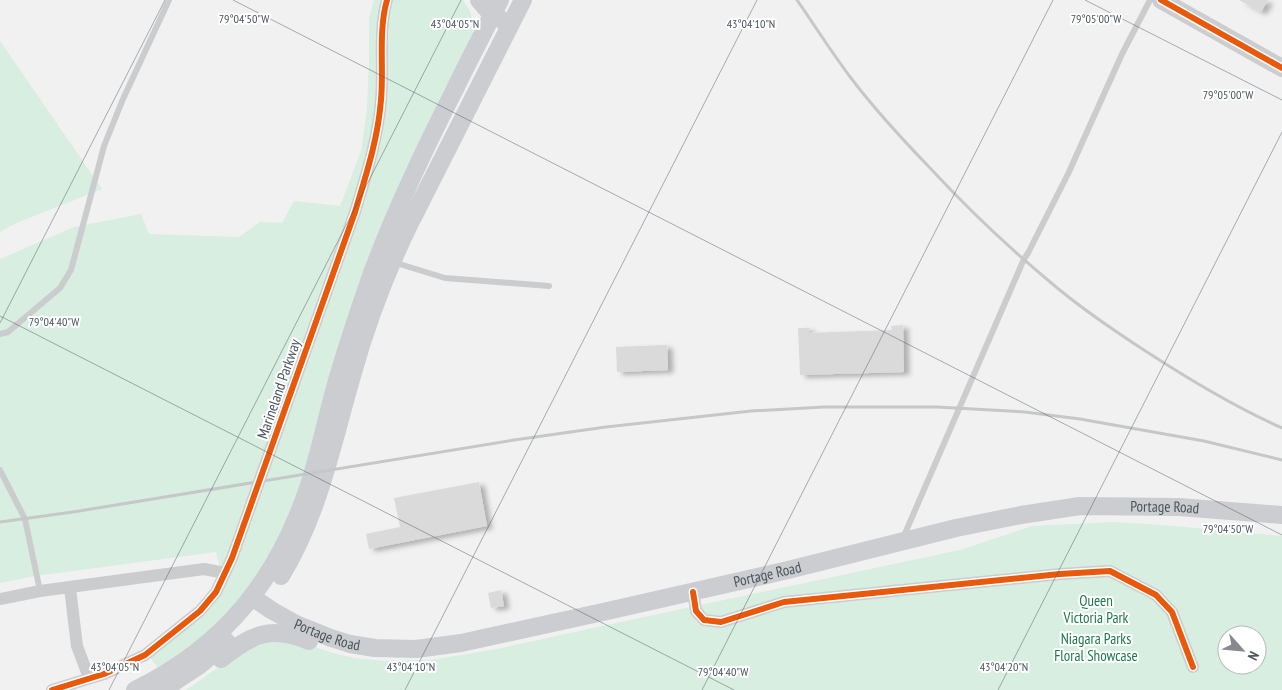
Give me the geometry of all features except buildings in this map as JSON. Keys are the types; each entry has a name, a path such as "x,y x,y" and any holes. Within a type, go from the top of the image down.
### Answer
{"main road":[{"path":"479,0 496,7 511,24"},
{"path":"135,690 172,669 205,646 228,624 257,601 278,580 298,546 314,509 360,349 379,293 408,227 524,0"},
{"path":"1162,0 1282,68"},
{"path":"162,690 213,655 248,621 268,574 302,505 348,343 394,216 426,146 496,7"},
{"name":"Portage Road","path":"257,601 287,620 320,635 350,644 375,648 442,646 693,592 956,528 1021,515 1080,506 1179,507 1282,515"},
{"path":"178,690 244,642 272,633 289,634 322,646 356,655 396,658 436,655 466,649 508,633"}],"street":[{"name":"Marineland Parkway","path":"52,690 104,674 145,655 200,611 216,592 232,558 348,231 371,160 382,99 382,28 387,0"},
{"path":"0,600 40,591 204,569 225,573"},
{"path":"693,592 696,611 704,620 721,622 784,602 1060,574 1110,571 1156,595 1172,612 1193,667"},
{"path":"70,588 77,646 89,678"}],"lane":[{"path":"0,334 8,332 60,288 71,270 104,146 123,99 169,0"},
{"path":"902,542 1024,259 1068,174 1122,54 1150,0"},
{"path":"392,262 445,278 549,286"},
{"path":"0,470 25,519 40,591"}],"green space":[{"path":"374,0 463,0 471,13 473,32 469,50 453,80 304,482 268,564 237,606 199,643 160,670 148,655 224,585 216,552 35,576 0,583 0,259 74,227 141,214 149,234 239,237 260,222 282,223 294,201 340,206 361,151 367,108 369,18"},
{"path":"0,41 102,189 14,224 0,232"},
{"name":"Queen Victoria Park","path":"1113,522 1282,536 1282,690 186,690 255,641 292,639 354,658 386,661 431,660 497,649 960,550 1032,526"}],"railway":[{"path":"797,0 844,69 879,113 959,198 1018,254 1072,300 1134,344 1213,393 1282,428"},
{"path":"0,522 606,427 751,411 824,407 937,407 1025,412 1080,419 1204,441 1282,460"}],"cycle path":[{"path":"52,690 104,674 145,655 200,611 216,592 232,558 355,212 367,171 379,114 382,88 382,37 387,0"},
{"path":"1161,0 1282,68"},
{"path":"693,592 696,611 704,620 721,622 784,602 1060,574 1110,571 1156,595 1172,612 1193,667"}],"park label":[{"name":"Niagara Parks Floral Showcase","path":"1096,648"}]}
